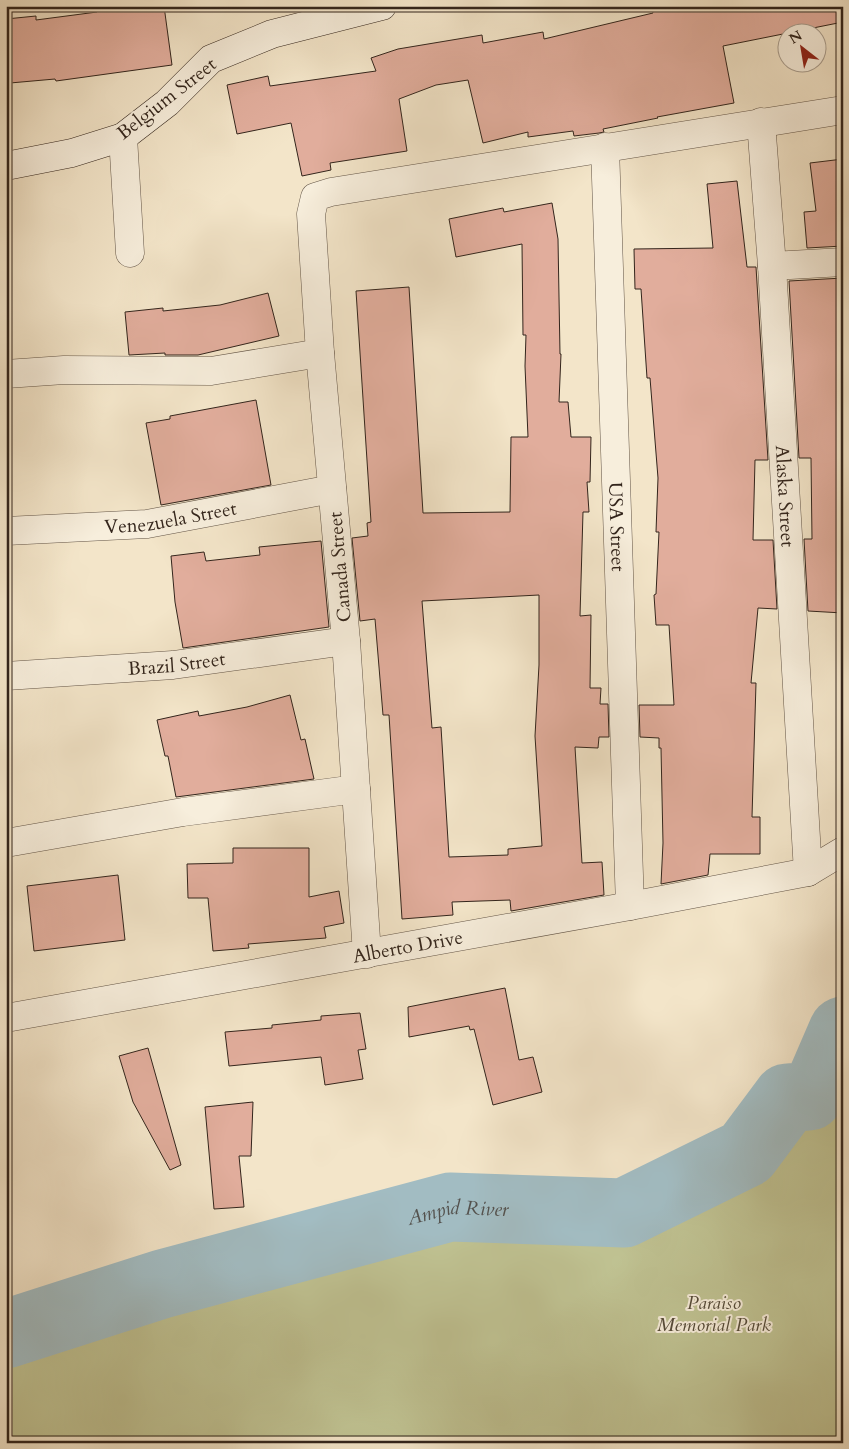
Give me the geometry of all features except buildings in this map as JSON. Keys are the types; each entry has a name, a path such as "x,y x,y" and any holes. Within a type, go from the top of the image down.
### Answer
{"street":[{"name":"Belgium Street","path":"6,166 72,153 123,137 167,103 211,59 272,34 382,6"},
{"path":"605,147 843,110"},
{"name":"Alaska Street","path":"761,122 772,266 808,872"},
{"path":"123,137 130,253"},
{"name":"Canada Street","path":"368,954 346,641 320,353 311,214 315,197 331,192 605,147"},
{"name":"USA Street","path":"605,147 630,906"},
{"path":"772,266 843,262"},
{"path":"6,374 64,370 211,371 320,353"},
{"name":"Venezuela Street","path":"6,531 147,524 332,489"},
{"name":"Brazil Street","path":"6,676 173,666 346,641"},
{"path":"6,843 183,812 356,789"},
{"path":"808,872 843,851"},
{"name":"Alberto Drive","path":"6,1018 368,954 808,872"}],"green space":[{"name":"Paraiso Memorial Park","path":"809,1096 843,1097 843,1386 837,1443 6,1443 6,1334 162,1284 450,1207 624,1212 746,1153 787,1098"}],"waterway":[{"name":"Ampid River","path":"6,1334 162,1284 450,1207 624,1213 746,1153 787,1098 809,1096 821,1082 843,1031"}]}
